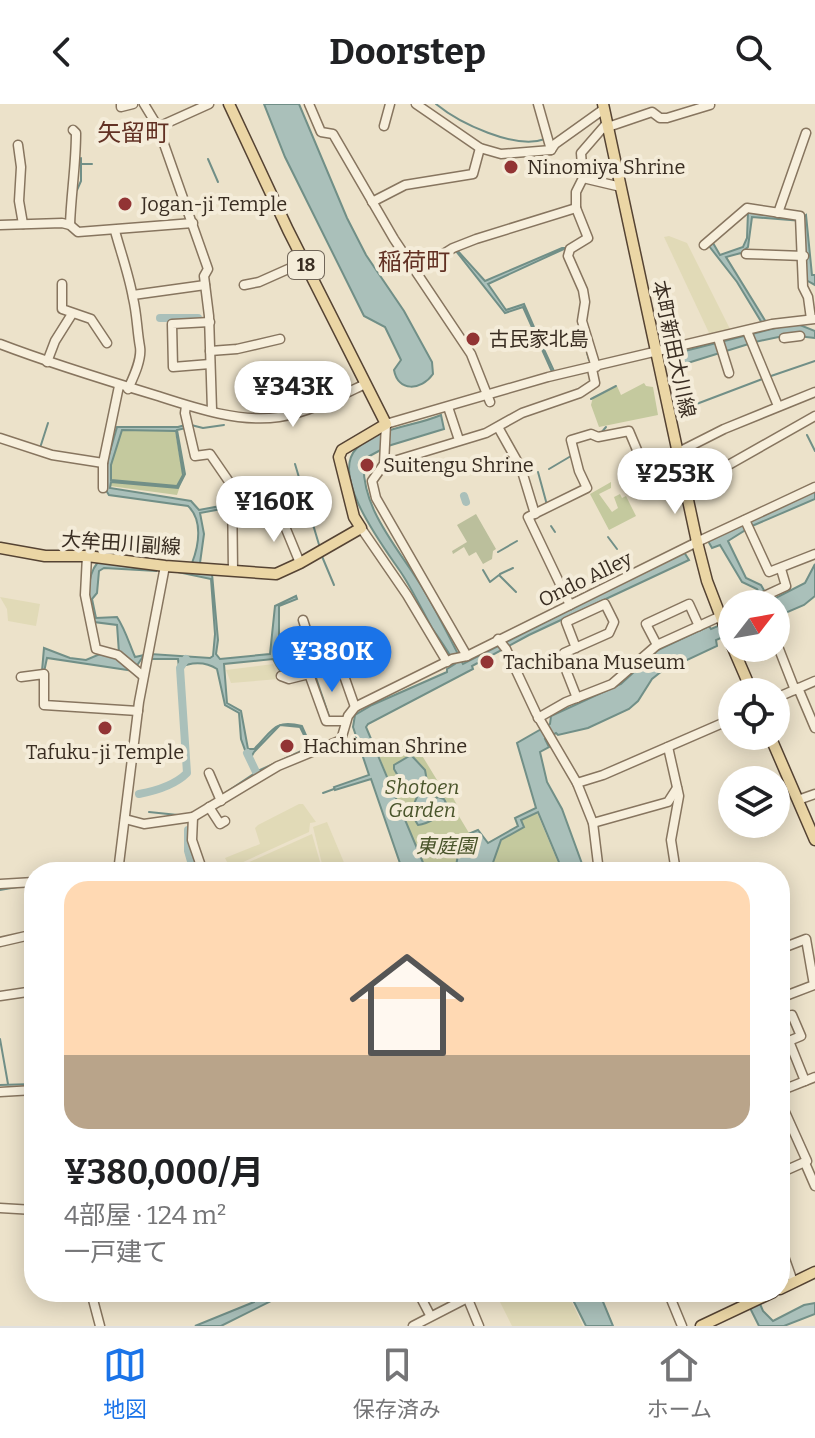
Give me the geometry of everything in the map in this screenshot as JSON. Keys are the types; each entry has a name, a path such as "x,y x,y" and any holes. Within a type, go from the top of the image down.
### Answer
{"main road":[{"name":"18","path":"229,104 384,428"},
{"name":"本町新田大川線","path":"604,106 697,542 718,613"},
{"path":"361,528 354,517 339,457 342,450 384,428"},
{"name":"大牟田川副線","path":"0,548 45,556 87,556 165,566 276,574 361,528"},
{"path":"776,750 815,840"},
{"path":"790,1284 815,1272"},
{"path":"701,1326 752,1302"}],"street":[{"path":"121,104 121,107 133,104"},
{"path":"144,104 158,127 208,269 204,276 209,319 212,410"},
{"path":"158,127 209,104"},
{"path":"309,104 321,132 333,134 372,202 471,354 488,398"},
{"path":"384,126 390,104"},
{"path":"416,104 480,148 501,154 551,150"},
{"path":"538,104 551,150"},
{"path":"457,659 376,498 372,481 384,464 498,427 522,413 594,385 594,368 582,321 583,290 568,256 570,249 588,238 573,209 583,178 581,153 608,125 652,112 660,118 667,118 710,105"},
{"path":"551,150 604,106"},
{"path":"70,225 75,176 76,133 73,130"},
{"path":"778,213 806,133"},
{"path":"18,145 21,167 19,201 23,224"},
{"path":"372,202 405,185 473,174 480,148"},
{"path":"583,178 621,187"},
{"path":"384,464 384,428 548,377 748,333 791,332 813,319 803,287 800,216 751,208 718,231 708,242"},
{"path":"416,271 454,248 573,209"},
{"path":"0,225 62,223 78,232 193,223"},
{"path":"103,488 103,459 124,388 135,371 140,348 133,295 115,231"},
{"path":"746,254 804,256"},
{"path":"244,285 304,262"},
{"path":"62,284 62,309 91,319 107,343"},
{"path":"133,295 205,285"},
{"path":"47,362 55,341 72,314"},
{"path":"209,319 172,324 173,367 210,364"},
{"path":"748,333 778,406"},
{"path":"210,351 237,349 280,339"},
{"path":"718,340 729,373"},
{"path":"0,344 124,388 186,406 241,416 276,417 324,404 365,384"},
{"path":"570,605 528,517 589,490 579,471 571,440 591,434 600,437 629,431 645,469 677,451 815,392"},
{"path":"186,406 195,456 210,454 232,486 233,571"},
{"path":"448,407 459,440"},
{"path":"686,485 702,480 815,416"},
{"path":"498,427 524,475 535,514"},
{"path":"0,438 52,455 103,459"},
{"name":"Ondo Alley","path":"355,707 457,659 502,643 570,605 697,542 747,524 815,487"},
{"path":"233,516 269,516 303,499"},
{"path":"279,512 300,563"},
{"path":"747,524 769,572 815,554"},
{"path":"361,528 407,595 457,659"},
{"path":"87,556 85,595 96,649 118,655 143,676"},
{"path":"119,862 143,676 165,566"},
{"path":"777,590 786,586 781,569"},
{"path":"576,648 566,622 605,604 614,622 609,633 576,648 564,653 568,664 566,670 577,698"},
{"path":"657,645 646,624 689,604 699,626"},
{"path":"303,620 315,657 309,672 328,722 346,721"},
{"path":"540,721 577,698 612,684 657,645 718,621"},
{"path":"125,816 144,824 193,817 219,796 289,760 341,740 346,721 355,707 329,633 310,639"},
{"path":"502,643 540,721 577,783 593,823 598,862"},
{"path":"785,662 815,728"},
{"path":"281,676 289,679 309,672"},
{"path":"21,677 44,674 44,705 138,711"},
{"path":"790,692 815,681"},
{"path":"577,783 718,725"},
{"path":"668,747 679,796 671,840 674,862"},
{"path":"209,773 219,796"},
{"path":"593,823 668,802 677,788"},
{"path":"798,800 815,794"},
{"path":"209,807 217,823 225,821"},
{"path":"193,817 191,833 200,862"},
{"path":"0,884 24,883"},
{"path":"0,942 24,936"},
{"path":"790,945 806,939 814,985 790,994"},
{"path":"0,996 24,992"},
{"path":"790,1016 801,1036 790,1041"},
{"path":"790,1044 805,1081"},
{"path":"790,1087 815,1077"},
{"path":"0,1092 24,1091"},
{"path":"790,1121 809,1159 815,1186"},
{"path":"790,1168 809,1159"},
{"path":"0,1208 24,1209"},
{"path":"94,1302 100,1326"},
{"path":"422,1302 427,1317"},
{"path":"413,1326 454,1302"},
{"path":"469,1302 479,1326"},
{"path":"672,1302 682,1326"}],"shaded area":[{"path":"664,237 687,243 730,329 710,335"},
{"path":"0,597 40,604 36,626 8,621 7,609"},
{"path":"273,664 279,679 231,683 226,670"},
{"path":"299,804 303,804 316,822 310,823 309,832 243,862 227,862 225,858 260,844 255,828"},
{"path":"327,822 344,862 322,862 313,827"},
{"path":"312,834 320,862 249,862"},
{"path":"500,1302 572,1302 583,1326 512,1326"}],"green space":[{"path":"644,383 653,387 658,415 599,427 591,405 593,397 617,386 621,395"},
{"path":"122,430 175,431 183,477 177,495 110,486 111,463"},
{"path":"611,482 611,488 599,494 612,512 618,508 614,497 620,494 622,498 626,496 636,516 609,530 590,494"},
{"path":"476,514 496,549 492,559 483,564 476,552 469,556 464,547 453,554 452,551 467,542 457,525"},
{"path":"412,739 440,785 445,783 457,805 454,808 469,833 478,829 487,843 517,826 514,818 535,808 558,862 423,862 379,756"}],"water":[{"path":"264,104 299,104 366,255 404,311 432,362 433,374 422,384 410,387 396,377 394,370 401,360 385,327 364,316 285,157"},
{"path":"748,212 806,215 812,275 815,275 815,285 806,280 803,221 752,217 748,247 741,253 726,257 766,322 762,323 737,282 709,246 713,243 720,255 743,247 747,238"},
{"path":"566,248 488,284 506,310 524,304 540,341 582,330 541,343 552,372 523,307 505,313 456,251 485,281"},
{"path":"787,325 800,325 815,331 815,338 788,335 678,366 673,354"},
{"path":"441,415 444,429 388,446 364,459 364,477 375,513 425,592 463,664 684,552 689,560 529,635 472,666 473,669 368,724 366,727 423,862 400,862 371,779 335,790 334,787 369,775 353,727 355,715 447,672 455,664 363,512 354,494 350,460 357,448 375,436"},
{"path":"185,425 186,428 177,430 185,474 178,488 111,482 110,488 191,501 199,510 226,505 227,508 200,513 204,534 200,563 192,563 198,525 188,506 109,495 107,492 107,462 117,427","holes":["122,430 176,431 183,475 177,486 111,480 111,465"]},
{"path":"815,489 815,499 752,526 728,541 746,578 761,585 764,590 742,582 720,545 712,548 708,541"},
{"path":"98,562 157,571 104,568 99,571 97,593 92,599 96,618 117,617 135,657 144,655 136,667 119,653 117,625 94,622 89,583"},
{"path":"815,564 815,596 790,611 790,591 805,583"},
{"path":"173,571 212,574 218,640 216,654 220,659 270,654 275,606 296,596 297,599 279,606 279,654 288,675 313,669 330,719 311,675 297,677 284,675 273,659 224,664 227,703 241,711 248,749 254,749 280,725 249,761 241,739 239,713 225,705 217,669 198,663 179,668 178,659 151,659 151,654 213,656 215,634 211,579"},
{"path":"709,626 711,629 718,626 717,646 667,667 652,679 629,709 588,728 556,733 545,739 549,747 540,752 547,782 562,809 581,862 559,862 538,812 521,820 524,827 501,840 493,862 457,862 461,837 478,830 488,843 518,826 515,818 536,808 517,743 550,724 551,716 621,684 658,650"},
{"path":"44,648 70,658 86,660 100,654 114,656 134,671 47,658 44,672"},
{"path":"281,725 302,726 312,749 222,795 258,771 310,747 300,727"},
{"path":"411,755 425,770 427,781 433,782 432,800 438,797 444,799 448,807 435,819 418,825 413,811 417,797 415,794 409,795 394,769 394,765"},
{"path":"254,1302 269,1302 221,1326 195,1326"},
{"path":"574,1302 603,1302 613,1326 586,1326"},
{"path":"747,1302 759,1302 773,1321 804,1305 815,1303 815,1314 784,1326 759,1326"}],"waterway":[{"path":"436,104 459,119 503,138 519,141 545,139"},
{"path":"77,190 81,181 81,158"},
{"path":"208,159 218,182"},
{"path":"82,164 92,164"},
{"path":"160,318 198,318"},
{"path":"585,345 589,360"},
{"path":"771,376 815,361"},
{"path":"678,411 765,378"},
{"path":"591,399 616,386"},
{"path":"40,448 48,423"},
{"path":"191,425 203,428 224,425"},
{"path":"601,433 606,427"},
{"path":"807,435 815,451"},
{"path":"549,469 571,456"},
{"path":"295,464 320,548"},
{"path":"538,472 547,505"},
{"path":"464,496 466,502"},
{"path":"551,526 555,532"},
{"path":"608,537 617,549"},
{"path":"498,552 517,541"},
{"path":"321,554 334,585"},
{"path":"625,564 627,569"},
{"path":"500,574 513,568"},
{"path":"483,570 490,582 499,575 516,592"},
{"path":"139,794 164,787 187,773 180,668 186,659"},
{"path":"247,753 257,774"},
{"path":"323,793 334,789"},
{"path":"149,812 178,815"},
{"path":"188,830 191,862"},
{"path":"0,890 17,887"},
{"path":"0,1039 8,1084"},
{"path":"0,1085 24,1084"}],"place":[{"name":"Ninomiya Shrine","path":"511,167"},
{"name":"Jogan-ji Temple","path":"125,204"},
{"name":"古民家北島","path":"473,339"},
{"name":"Suitengu Shrine","path":"367,465"},
{"name":"Tachibana Museum","path":"487,662"},
{"name":"Tafuku-ji Temple","path":"105,728"},
{"name":"Hachiman Shrine","path":"287,746"}],"district":[{"name":"矢留町","path":"133,133"},
{"name":"稲荷町","path":"414,262"}],"park label":[{"name":"Shotoen Garden","path":"422,798"},
{"name":"東庭園","path":"446,846"}]}
